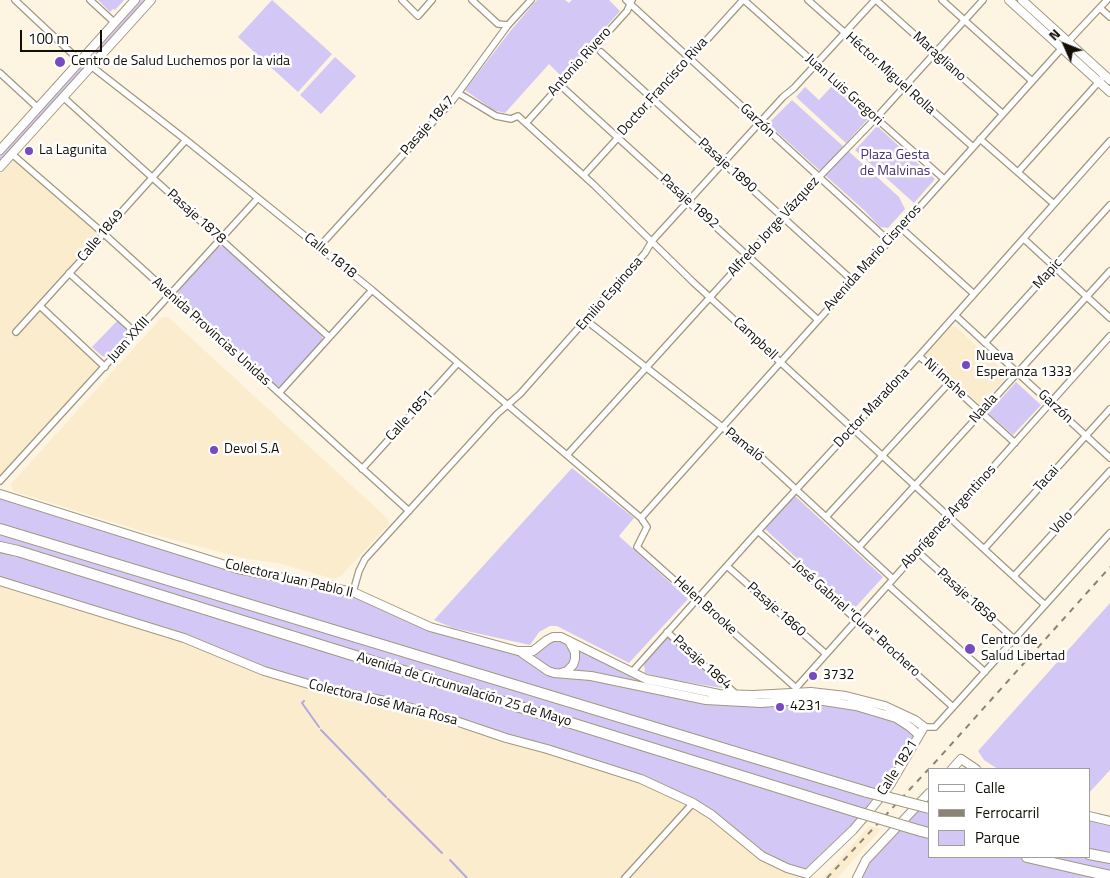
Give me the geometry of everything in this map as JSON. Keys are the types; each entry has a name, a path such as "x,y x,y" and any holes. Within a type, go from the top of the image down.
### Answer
{"highway":[{"name":"Avenida de Circunvalación 25 de Mayo","path":"2,529 867,792 928,808"},
{"name":"Avenida de Circunvalación 25 de Mayo","path":"0,547 925,832"},
{"path":"1090,854 1110,858"},
{"path":"1031,858 1110,876"}],"main road":[{"path":"1,146 38,108 135,0"},
{"path":"0,167 151,0"},
{"path":"1009,0 1107,78"},
{"path":"1022,0 1110,92"},
{"name":"Avenida Provincias Unidas","path":"1,146 12,154"},
{"name":"Colectora Juan Pablo II","path":"0,494 238,569 353,592 430,627 518,651 533,651 547,640 553,637 561,637 646,679 664,684 736,695 827,694 867,700 901,712 924,728"},
{"name":"Colectora José María Rosa","path":"0,582 184,638 236,661 272,674 322,688 385,701 441,716 506,738 632,776 656,785 712,815 762,856 787,868 807,874"},
{"path":"561,673 572,666 575,659 573,645 568,640"},
{"path":"542,645 539,656 543,667"},
{"name":"Colectora Juan Pablo II","path":"518,651 554,674 591,676 706,700 742,703 794,694 817,700 856,706 896,718 919,735"},
{"name":"Calle 1821","path":"807,874 853,830 871,809 890,785 924,728"},
{"path":"953,768 961,759 974,768"},
{"path":"857,878 866,860 928,793"},
{"path":"1090,816 1110,821"}],"street":[{"name":"Calle 1818","path":"15,0 80,61 92,66 372,290 641,518"},
{"path":"90,0 115,23"},
{"path":"402,0 418,16 432,0"},
{"path":"472,0 498,24 508,25"},
{"name":"Doctor Francisco Riva","path":"584,175 744,0"},
{"name":"Juan Luis Gregori","path":"744,0 944,179"},
{"name":"Héctor Miguel Rolla","path":"808,0 973,147"},
{"name":"Emilio Espinosa","path":"353,592 359,571 365,559 586,321 646,253 652,241 759,122 783,96 794,88 875,0"},
{"name":"Maragliano","path":"875,0 1003,114"},
{"path":"942,0 1032,81"},
{"name":"Alfredo Jorge Vázquez","path":"567,455 819,177 905,87 983,0"},
{"name":"Avenida Mario Cisneros","path":"641,518 1032,81 1107,0"},
{"name":"Pasaje 1847","path":"319,248 458,93 508,25 530,1"},
{"name":"Garzón","path":"629,1 889,241"},
{"name":"Antonio Rivero","path":"526,123 627,11 629,1"},
{"path":"1100,8 1110,17"},
{"name":"Pasaje 1890","path":"601,52 853,281"},
{"path":"0,73 38,108"},
{"path":"1018,172 1099,82 1107,78"},
{"name":"Pasaje 1892","path":"560,84 818,320"},
{"name":"Campbell","path":"458,93 496,116 511,118 518,116 584,175 710,297 852,429 883,455 1045,605"},
{"name":"Pasaje 1878","path":"63,97 329,337"},
{"path":"980,139 1054,204"},
{"name":"Calle 1849","path":"16,332 186,140"},
{"name":"Doctor Maradona","path":"632,672 758,531 956,316 1110,142"},
{"name":"Avenida Provincias Unidas","path":"12,154 103,233 409,511"},
{"name":"Juan XXIII","path":"0,481 258,198"},
{"name":"Mapic","path":"985,343 1110,205"},
{"path":"901,228 974,294"},
{"path":"1024,239 1110,318"},
{"name":"Naala","path":"858,547 1110,271"},
{"path":"69,273 136,333"},
{"path":"278,393 372,290"},
{"path":"40,306 105,367"},
{"name":"Garzón","path":"956,316 1110,458"},
{"name":"Pamaló","path":"586,321 764,459 893,579"},
{"name":"Aborígenes Argentinos","path":"794,694 826,654 1110,336"},
{"name":"Ni Imshe","path":"919,356 1015,442"},
{"name":"Calle 1851","path":"362,469 458,363"},
{"path":"826,518 949,383"},
{"name":"Tacai","path":"984,548 1110,409"},
{"name":"Volo","path":"1014,576 1110,471"},
{"name":"Helen Brooke","path":"641,518 646,527 637,547 697,599 794,694"},
{"name":"José Gabriel \"Cura\" Brochero","path":"758,531 953,707"},
{"name":"Calle 1821","path":"924,728 935,727 1110,533"},
{"name":"Pasaje 1858","path":"918,552 1014,639"},
{"name":"Pasaje 1860","path":"727,566 826,654"},
{"path":"888,585 985,672"},
{"name":"Pasaje 1864","path":"667,632 736,695"},
{"path":"625,878 692,803"}],"shaded area":[{"path":"12,154 103,233 40,306 105,367 0,481 0,167"},
{"name":"Devol S.A","path":"162,317 168,317 388,519 389,524 341,576 334,579 278,563 247,559 148,533 13,491 11,484"},
{"name":"Nueva Esperanza 1333","path":"950,327 956,327 1008,375 981,405 925,355"},
{"path":"0,581 656,785 807,874 817,878 0,878"},
{"path":"869,826 881,829 837,878 823,878"}],"green space":[{"path":"98,0 124,0 115,10 113,9 110,12"},
{"path":"135,0 151,0 0,167 0,150"},
{"path":"272,0 332,54 298,92 238,37"},
{"path":"537,0 565,0 569,3 572,0 609,0 620,11 562,77 549,64 505,113 493,110 465,90"},
{"path":"335,57 356,76 321,114 300,95"},
{"name":"Plaza Gesta de Malvinas","path":"832,86 868,119 846,143 796,97 805,87 819,100"},
{"path":"792,100 899,197 905,209 888,228 880,227 865,211 768,124"},
{"name":"Plaza Gesta de Malvinas","path":"877,126 935,179 914,203 855,150"},
{"path":"225,247 322,336 323,341 281,387 276,386 177,297 179,289 216,248"},
{"path":"117,321 127,329 127,335 106,357 102,356 92,347"},
{"path":"1016,382 1041,405 1013,435 988,413"},
{"path":"572,468 634,518 619,536 688,599 629,663 557,626 550,626 539,632 530,645 453,628 434,620"},
{"path":"0,494 238,569 353,592 430,627 527,653 553,637 646,679 701,691 795,692 867,700 924,727 871,809 807,874 762,856 712,815 675,794 468,726 322,688 184,638 0,581"},
{"path":"795,496 883,577 853,610 765,529"},
{"path":"1110,603 1110,770 1090,792 1090,768 996,768 984,760 978,751"},
{"path":"666,637 670,637 722,688 645,673 644,665 648,656"},
{"path":"928,794 928,858 1090,858 1090,816 1110,821 1110,878 857,878 859,872"}],"waterway":[{"path":"304,701 302,703 319,727"},
{"path":"321,730 386,797"},
{"path":"388,799 442,853"},
{"path":"450,860 467,878"}],"railway":[{"path":"930,768 1110,567"},
{"path":"827,878 928,770"}],"place":[{"name":"Centro de Salud Luchemos por la vida","path":"60,62"},
{"name":"La Lagunita","path":"29,151"},
{"name":"Nueva Esperanza 1333","path":"966,365"},
{"name":"Devol S.A","path":"214,450"},
{"name":"Centro de Salud Libertad","path":"970,649"},
{"name":"3732","path":"813,676"},
{"name":"4231","path":"780,707"}]}
